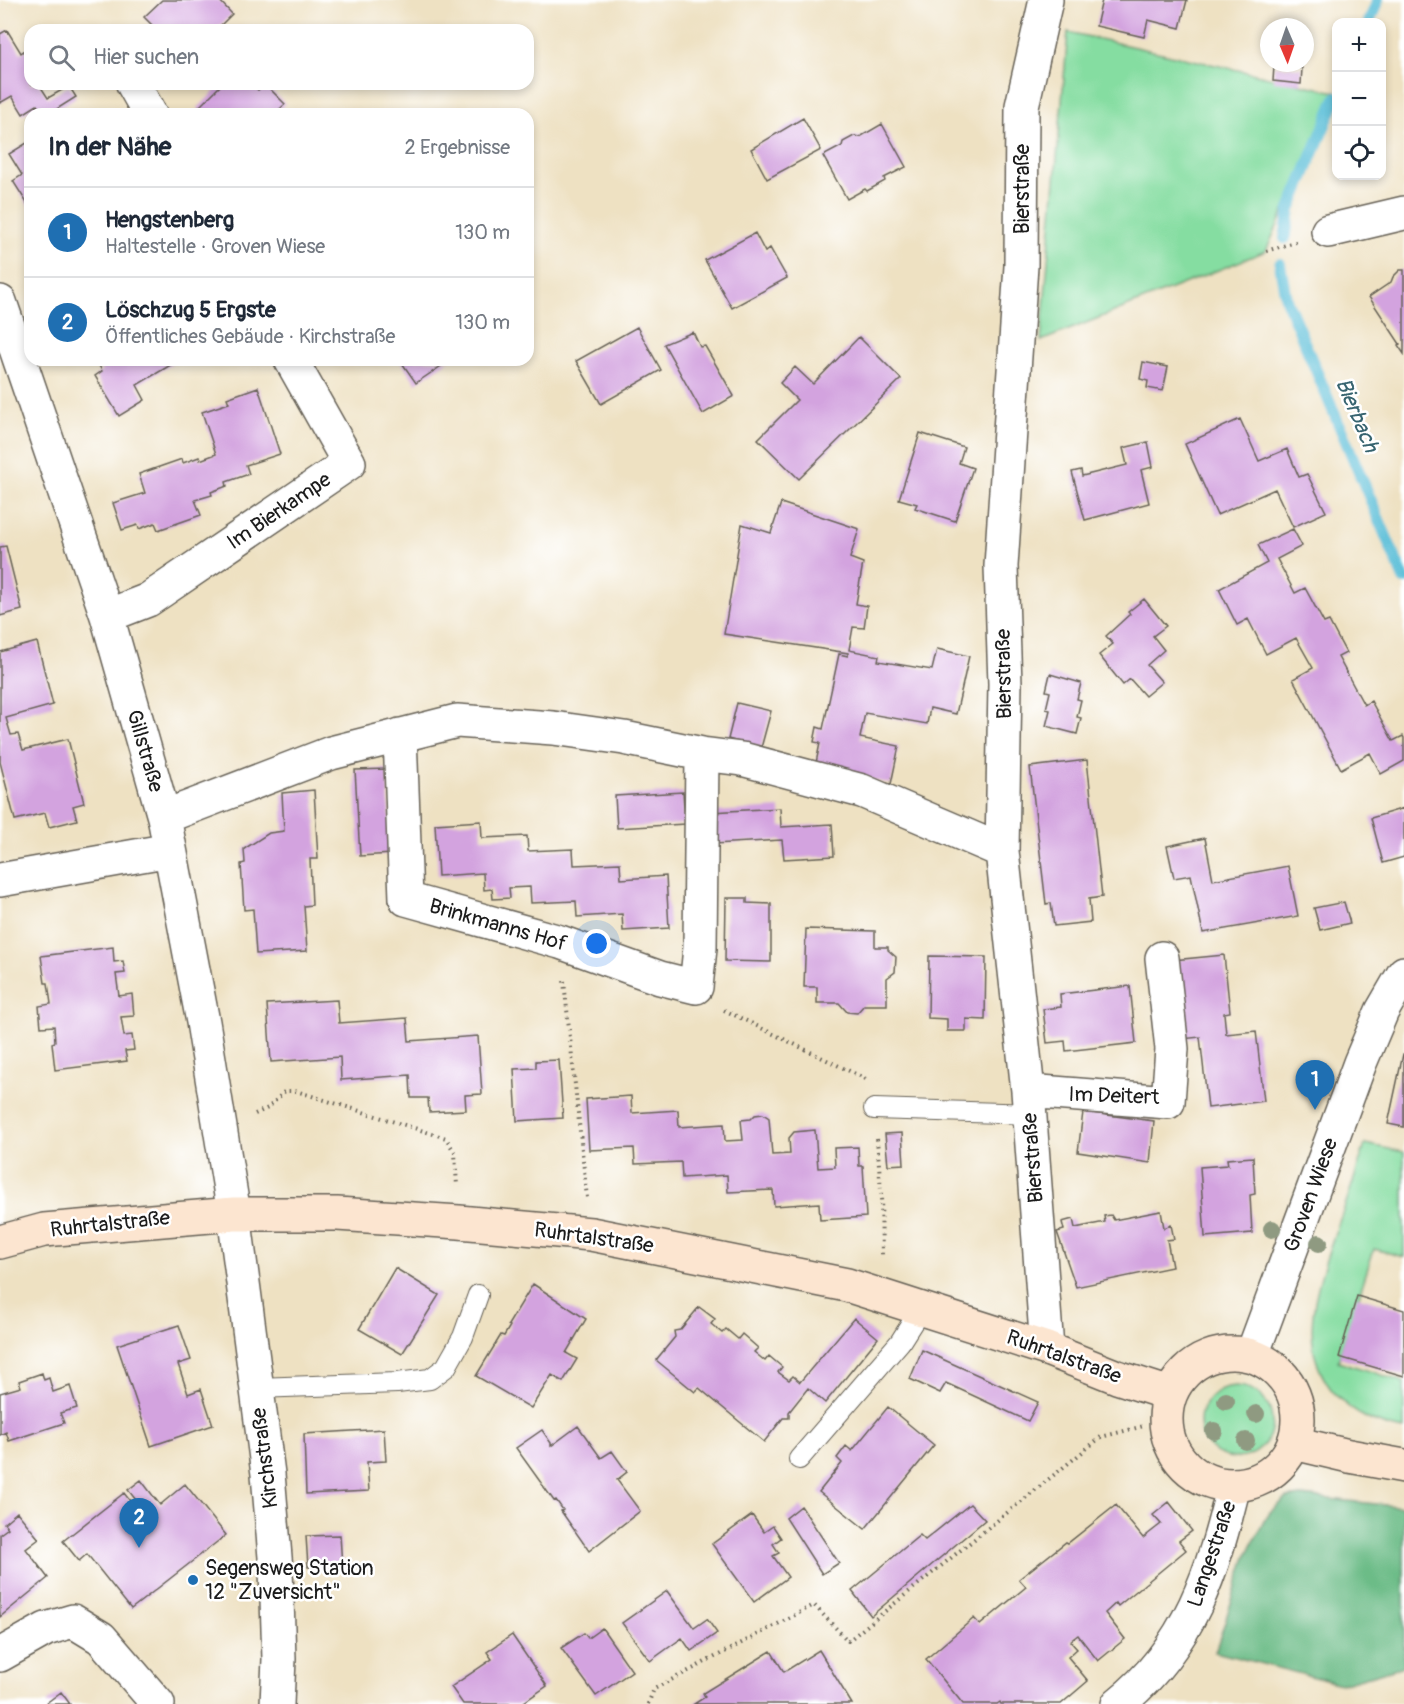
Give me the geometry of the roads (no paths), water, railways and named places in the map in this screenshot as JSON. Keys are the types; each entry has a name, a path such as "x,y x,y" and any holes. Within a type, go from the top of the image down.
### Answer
{"main road":[{"name":"Ruhrtalstraße","path":"0,1242 44,1230 234,1214 337,1215 459,1222 591,1234 835,1283 883,1295 1047,1349 1117,1377 1167,1407"},
{"path":"1219,1353 1252,1355 1272,1365 1287,1380 1296,1400 1299,1422 1294,1443 1285,1460 1271,1473 1253,1482 1234,1485 1209,1481 1186,1467 1171,1446 1167,1407 1189,1368 1219,1353"},
{"path":"1294,1443 1404,1466"}],"street":[{"name":"Bierstraße","path":"1046,0 1022,105 1021,266 1001,566 1005,684 1002,851 1029,1103 1047,1349"},
{"path":"136,90 147,108"},
{"path":"1328,231 1404,213"},
{"name":"Gillstraße","path":"0,302 106,616 164,817 203,1022 234,1214"},
{"name":"Im Bierkampe","path":"106,616 148,600 350,462 294,366"},
{"path":"164,817 331,753 457,721 553,728 742,759 862,791 1002,851"},
{"name":"Brinkmanns Hof","path":"400,735 406,899 560,942 660,978 696,987 700,948 702,754"},
{"path":"0,880 170,850"},
{"name":"Im Deitert","path":"1029,1103 1168,1102 1172,1049 1162,958"},
{"name":"Groven Wiese","path":"1252,1355 1360,1062 1382,1011 1404,973"},
{"name":"Kirchstraße","path":"234,1214 268,1473 276,1569 279,1659 277,1704"},
{"name":"Langestraße","path":"1118,1704 1137,1689 1174,1645 1199,1600 1220,1544 1234,1485"},
{"path":"0,1654 46,1629 73,1621 101,1638 158,1704"}],"lane":[{"path":"874,1109 1029,1103"},
{"path":"257,1388 397,1383 430,1379 446,1367 463,1337 478,1295"},
{"path":"799,1459 900,1342 921,1309"}],"waterway":[{"name":"Bierbach","path":"1371,18 1378,0"},
{"name":"Bierbach","path":"1285,238 1290,210 1332,108"},
{"name":"Bierbach","path":"1280,264 1286,299 1404,579"}],"place":[{"name":"Hengstenberg","path":"1315,1110"},
{"name":"Löschzug 5 Ergste","path":"139,1548"},
{"name":"Segensweg Station 12 \"Zuversicht\"","path":"193,1580"}]}
